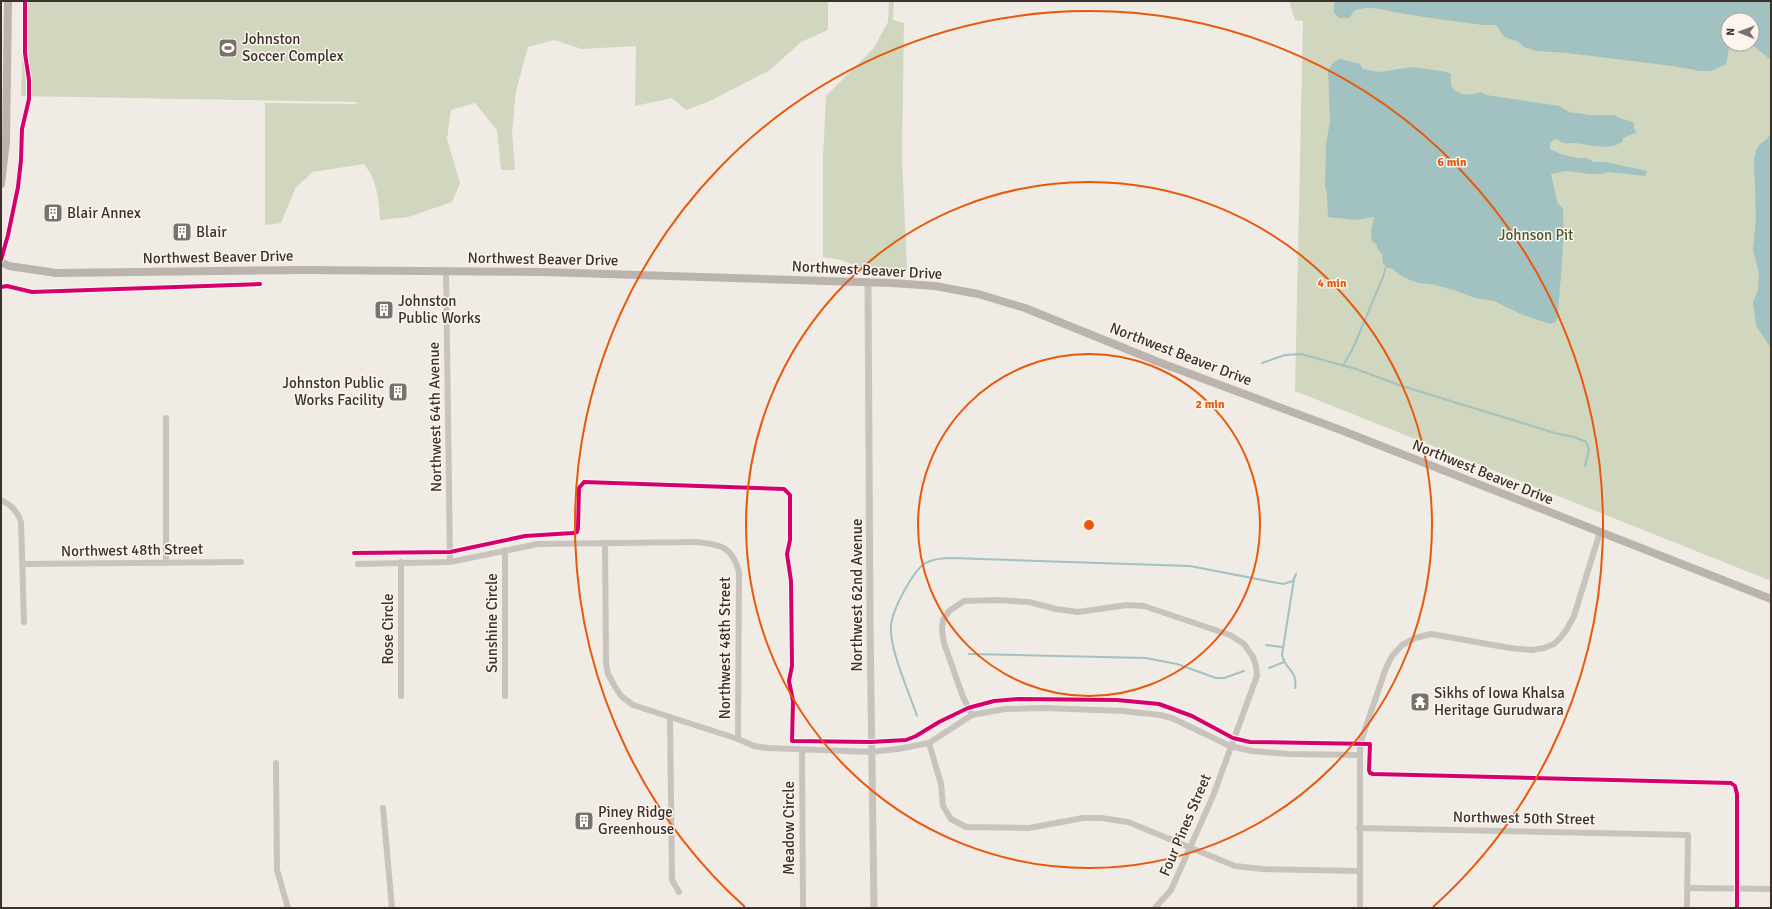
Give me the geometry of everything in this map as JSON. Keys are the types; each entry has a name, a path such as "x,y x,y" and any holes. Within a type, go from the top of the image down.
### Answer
{"main road":[{"path":"1,184 6,141 8,1"},
{"name":"Northwest Beaver Drive","path":"1,262 10,266 56,274 304,270 552,272 868,282 936,286 978,294 1025,308 1161,363 1338,429 1771,599"}],"street":[{"name":"Northwest 64th Avenue","path":"446,271 450,562"},
{"name":"Northwest 62nd Avenue","path":"868,282 871,752 874,908"},
{"path":"166,418 166,563"},
{"path":"1,500 12,506 19,516 22,529 24,622"},
{"path":"1360,908 1358,755 1361,739 1386,668 1392,656 1402,645 1415,638 1431,634 1521,650 1544,648 1554,644 1567,629 1574,616 1600,532"},
{"name":"Northwest 48th Street","path":"358,564 450,562 538,544 697,542 714,544 728,550 735,559 739,572 738,739"},
{"path":"605,543 606,663 608,674 621,696 633,705 738,739 754,746 802,750 871,752 898,749 929,743 972,715 1004,709 1044,708 1144,712 1172,718 1230,746 1252,751 1288,754 1358,755"},
{"name":"Sunshine Circle","path":"505,696 506,550"},
{"name":"Northwest 48th Street","path":"23,564 241,562"},
{"name":"Rose Circle","path":"401,562 401,696"},
{"name":"Four Pines Street","path":"972,715 963,697 944,643 942,630 944,620 949,611 964,601 1029,602 1056,610 1078,612 1127,605 1144,606 1230,635 1244,644 1253,657 1257,676 1230,746 1213,796 1171,890 1155,908"},
{"path":"670,718 672,880 679,892"},
{"path":"929,743 941,784 943,806 948,815 960,825 972,828 1029,828 1083,818 1101,818 1128,822 1227,863 1247,868 1359,871"},
{"name":"Meadow Circle","path":"802,750 803,906"},
{"path":"276,763 278,870 288,908"},
{"path":"383,808 392,908"},
{"name":"Northwest 50th Street","path":"1359,828 1688,835 1687,888"},
{"path":"1687,908 1687,888 1771,889"}],"green space":[{"path":"24,1 823,1 828,2 828,30 801,42 770,70 710,101 686,110 672,98 635,106 636,46 582,49 554,40 528,47 516,91 512,133 515,170 501,170 497,130 475,103 451,110 447,139 460,183 452,202 408,217 380,220 375,183 364,164 313,172 296,187 281,223 265,225 265,103 355,104 358,102 21,96"},
{"path":"889,1 894,1 893,20 904,23 902,157 907,271 871,271 841,260 823,257 823,158 826,96 873,49 888,22"},
{"name":"Johnson Pit","path":"1289,1 1771,1 1771,581 1295,391 1303,21 1295,20"}],"water":[{"path":"1334,1 1771,1 1771,60 1760,51 1760,12 1720,12 1720,52 1728,52 1726,64 1711,71 1700,71 1567,53 1537,51 1524,47 1517,41 1504,37 1496,25 1483,25 1410,15 1378,8 1355,10 1349,18 1339,18 1334,13"},
{"path":"1340,59 1360,64 1363,69 1379,72 1413,67 1447,72 1451,74 1451,86 1461,93 1473,94 1481,92 1486,95 1559,106 1569,112 1591,115 1615,115 1635,124 1633,128 1637,132 1623,138 1623,141 1612,146 1605,147 1563,143 1555,139 1550,143 1550,149 1561,154 1577,158 1587,158 1594,162 1606,162 1647,171 1645,176 1608,172 1602,174 1590,174 1567,171 1551,174 1558,204 1563,208 1563,248 1558,315 1556,322 1550,324 1523,315 1494,301 1475,298 1454,290 1410,280 1383,264 1382,254 1378,250 1376,244 1372,242 1371,231 1374,217 1355,220 1328,217 1327,194 1325,187 1326,144 1330,121 1328,70 1334,62"},
{"path":"1771,134 1771,348 1756,326 1753,302 1758,290 1759,273 1753,250 1756,219 1754,160 1756,150"}],"waterway":[{"path":"1343,366 1353,348 1386,267"},
{"path":"1262,363 1285,355 1301,354 1356,369 1402,386 1555,433 1574,437 1586,442 1589,449 1585,466"},
{"path":"917,716 896,658 891,635 891,625 897,605 912,578 920,567 930,561 953,558 1190,566 1283,584 1293,581 1296,574"},
{"path":"1294,579 1282,655 1295,677 1295,688"},
{"path":"1266,645 1282,647"},
{"path":"969,654 1146,658 1177,664 1216,678 1224,678 1244,671"},
{"path":"1269,668 1284,662"}],"cycle path":[{"path":"1,260 18,187 22,129 29,99 29,80 25,53 25,1"},
{"path":"1,287 7,286 32,292 260,284"},
{"path":"354,553 450,552 525,536 577,532 579,488 584,482 784,489 790,495 790,540 787,554 791,581 792,666 789,681 793,701 792,741 871,742 906,740 968,708 994,701 1019,699 1117,700 1159,704 1192,716 1233,738 1250,742 1370,744 1369,770 1370,773 1373,774 1731,783 1735,786 1737,794 1737,908"}],"place":[{"name":"Johnston Soccer Complex","path":"228,48"},
{"name":"Blair Annex","path":"53,213"},
{"name":"Blair","path":"182,232"},
{"name":"Johnston Public Works","path":"384,310"},
{"name":"Johnston Public Works Facility","path":"398,392"},
{"name":"Sikhs of Iowa Khalsa Heritage Gurudwara","path":"1420,702"},
{"name":"Piney Ridge Greenhouse","path":"584,821"}]}
